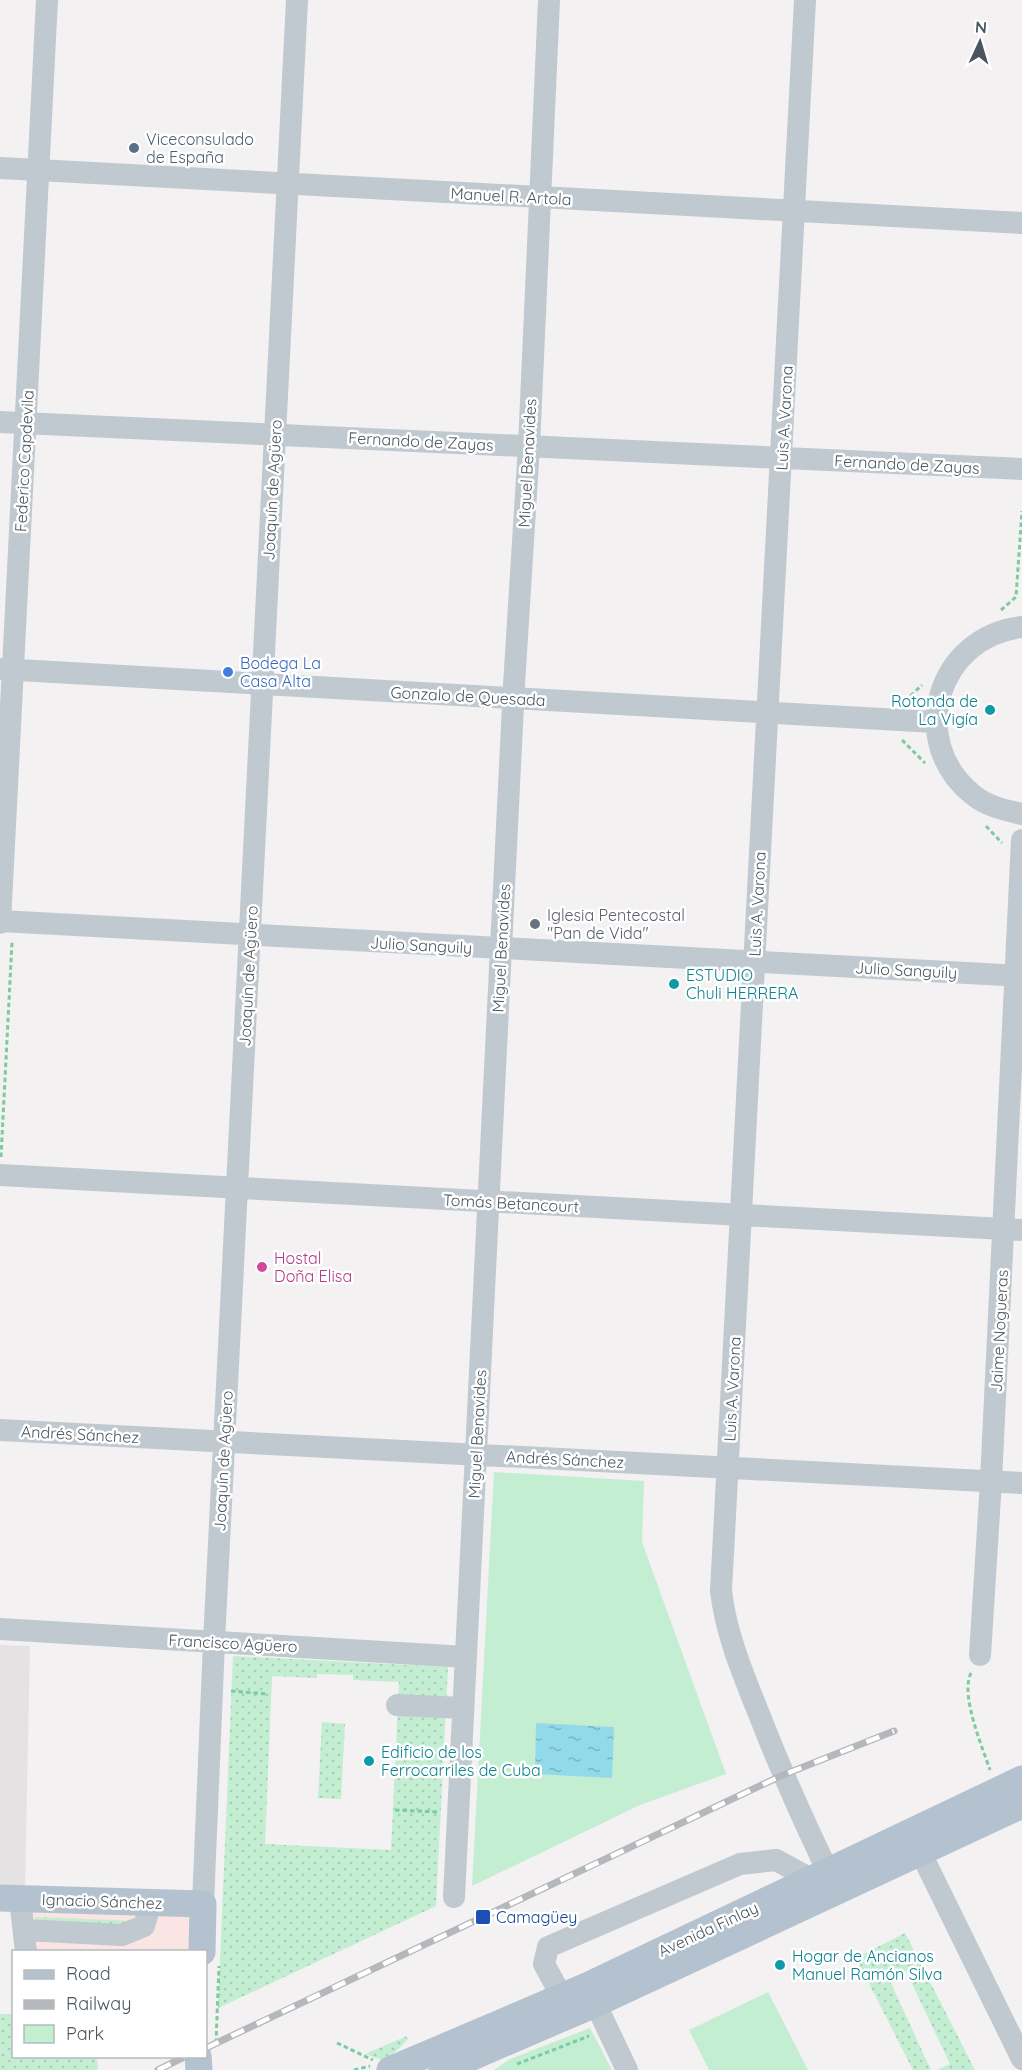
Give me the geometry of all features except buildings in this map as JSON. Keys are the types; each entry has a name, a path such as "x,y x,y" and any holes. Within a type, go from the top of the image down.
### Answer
{"main road":[{"name":"Avenida Finlay","path":"916,1842 996,1791 1022,1779"},
{"name":"Avenida Finlay","path":"441,2070 579,2000 826,1881 916,1842 1022,1805"},
{"name":"Ignacio Sánchez","path":"10,1898 203,1904"},
{"name":"Joaquín de Agüero","path":"202,1950 203,1904"},
{"name":"Avenida Finlay","path":"390,2070 579,2000"}],"street":[{"name":"Federico Capdevila","path":"0,922 6,669 26,423 47,0"},
{"name":"Joaquín de Agüero","path":"203,1904 214,1642 297,0"},
{"name":"Miguel Benavides","path":"454,1897 513,698 529,446 549,0"},
{"name":"Luis A. Varona","path":"805,0 721,1591 724,1618 826,1881"},
{"name":"Manuel R. Artola","path":"0,168 1022,223"},
{"name":"Fernando de Zayas","path":"0,422 1022,469"},
{"path":"1022,627 1005,629 976,642 954,664 940,692 935,722 940,750 953,774 972,794 996,808 1022,814"},
{"name":"Gonzalo de Quesada","path":"6,669 935,722"},
{"name":"Jaime Nogueras","path":"980,1655 991,1481 1013,1230 1022,840"},
{"name":"Julio Sanguily","path":"0,922 1018,976"},
{"name":"Tomás Betancourt","path":"0,1175 1013,1230"},
{"name":"Andrés Sánchez","path":"0,1430 1022,1484"},
{"name":"Francisco Agüero","path":"0,1629 466,1657"},
{"path":"398,1706 464,1708"},
{"path":"916,1842 1022,2059"},
{"path":"627,2070 579,2000 544,1964 548,1947 740,1864 776,1860 826,1881"},
{"path":"10,1898 25,1941 122,1935 137,1931 144,1926 151,1902"}],"path":[{"path":"1000,612 1016,597 1022,511"},
{"path":"902,704 926,681"},
{"path":"980,1655 968,1681 969,1701 996,1791"},
{"path":"231,1691 268,1694"},
{"path":"395,1810 458,1812"},
{"path":"512,2066 594,2034"}],"shaded area":[{"path":"0,1645 30,1646 25,1888 0,1887"},
{"path":"20,1899 203,1904 202,1950 26,1950"}],"green space":[{"path":"494,1472 644,1481 642,1542 726,1774 640,1805 472,1886"},
{"path":"233,1656 448,1667 436,1906 218,2008","holes":["317,1674 353,1675 353,1680 399,1682 391,1850 265,1844 272,1676 317,1678"]},
{"path":"322,1722 345,1724 341,1799 318,1798"},
{"path":"35,1917 137,1921 133,1924 37,1924"},
{"path":"905,1933 975,2070 937,2070 950,2064 906,1971 889,1979 931,2070 913,2070 856,1958"},
{"path":"768,1992 808,2070 709,2070 689,2030"},
{"path":"0,2014 12,2014 12,2058 97,2058 98,2070 0,2070"},
{"path":"590,2028 612,2070 494,2070 510,2059"},
{"path":"407,2036 408,2039 391,2056 382,2060 365,2054"}],"water":[{"path":"536,1723 614,1727 612,1778 535,1774"}],"railway":[{"path":"207,2048 783,1775 894,1731"},
{"path":"158,2070 182,2058"}],"place":[{"name":"Viceconsulado de España","path":"134,148"},
{"name":"Bodega La Casa Alta","path":"228,672"},
{"name":"Rotonda de La Vigía","path":"990,710"},
{"name":"Iglesia Pentecostal \"Pan de Vida\"","path":"535,924"},
{"name":"ESTUDIO Chuli HERRERA","path":"674,984"},
{"name":"Hostal Doña Elisa","path":"262,1267"},
{"name":"Edificio de los Ferrocarriles de Cuba","path":"369,1761"},
{"name":"Camagüey","path":"483,1917"},
{"name":"Hogar de Ancianos Manuel Ramón Silva","path":"780,1965"}]}
